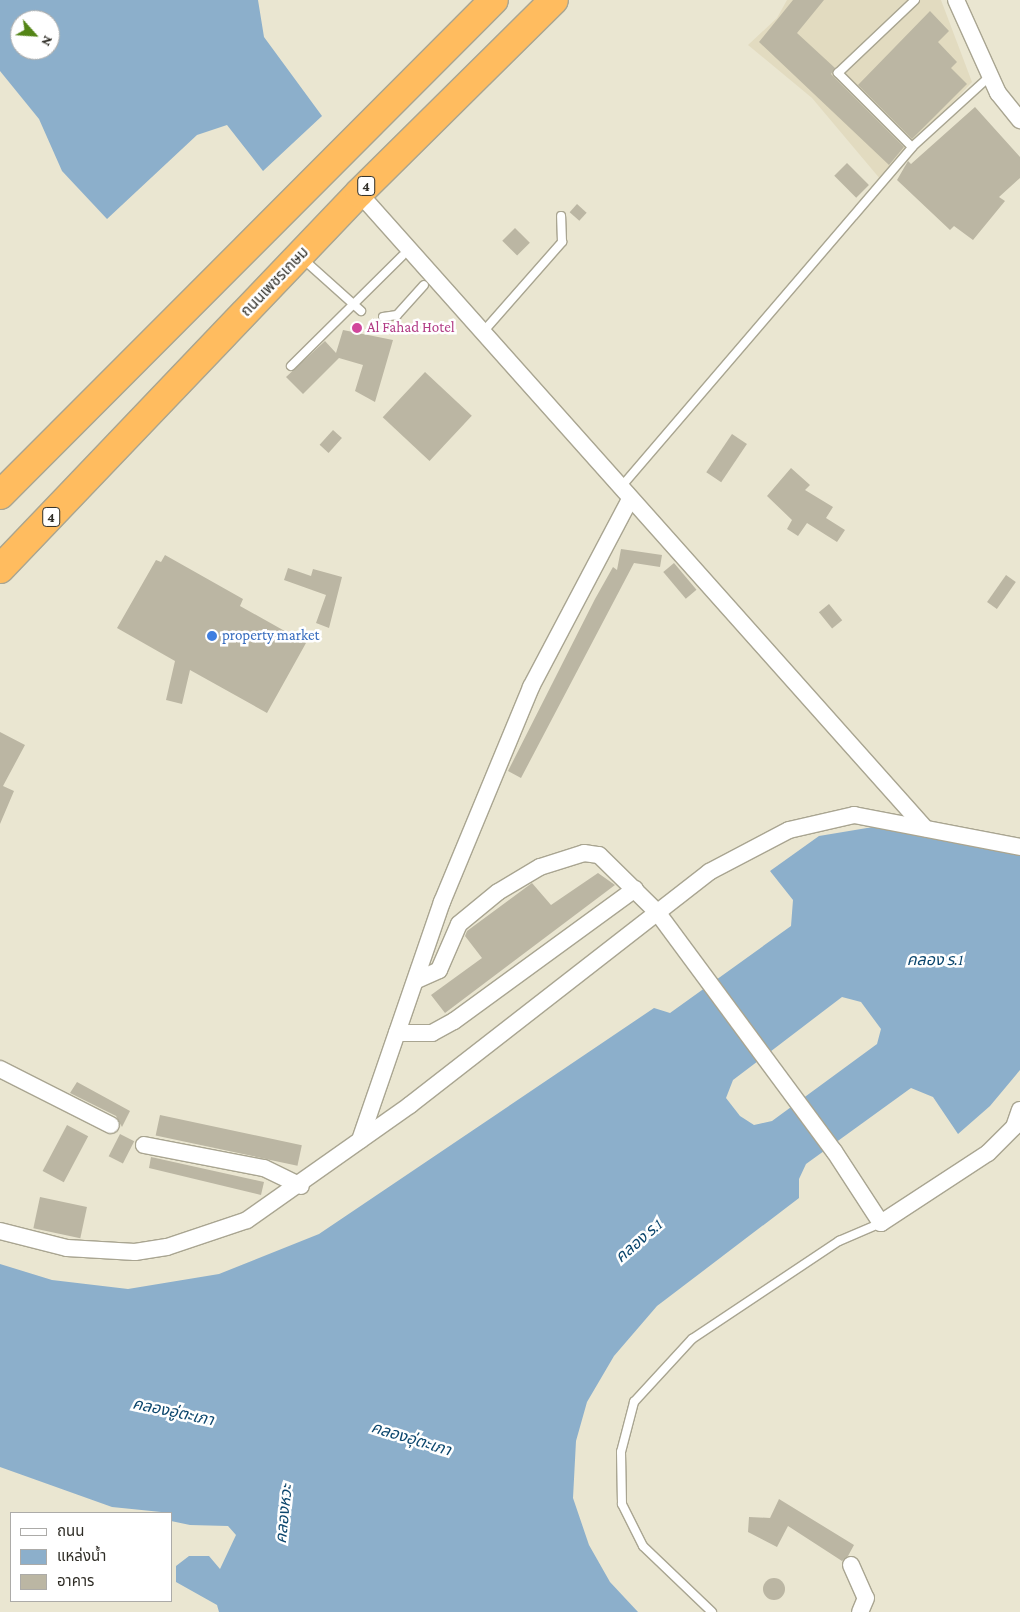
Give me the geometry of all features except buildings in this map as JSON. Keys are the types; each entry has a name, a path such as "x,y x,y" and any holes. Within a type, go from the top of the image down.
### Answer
{"highway":[{"path":"0,496 153,340 494,0"},
{"name":"ถนนเพชรเกษม","path":"0,569 102,465 359,193 554,0"}],"street":[{"path":"956,0 990,76 1020,120"},
{"path":"359,193 625,493 773,653 925,828"},
{"path":"360,1140 417,980 442,902 530,686 625,493"},
{"path":"0,1231 100,1252 159,1249 247,1220 301,1186 709,872 789,830 854,815 1020,847"},
{"path":"417,980 439,970 468,912 540,867 584,853 599,855 658,912 834,1151 881,1222 988,1154 1014,1127 1020,1110"},
{"path":"398,1033 432,1033 454,1021 635,889"},
{"path":"0,1069 111,1125"},
{"path":"144,1145 264,1168 301,1186"},
{"path":"851,1565 866,1598 860,1612"}],"lane":[{"path":"912,147 838,73 915,0"},
{"path":"625,493 912,147 990,76"},
{"path":"483,332 562,242 561,216"},
{"path":"300,256 352,307 361,310"},
{"path":"292,366 402,256"},
{"path":"383,318 397,315 424,285"},
{"path":"712,1612 643,1546 622,1504 622,1452 634,1402 692,1339 839,1242 881,1222"}],"shaded area":[{"path":"787,0 941,0 972,82 881,180 812,98 748,45 777,18"}],"water":[{"path":"0,0 258,0 264,37 322,116 263,171 227,125 197,135 107,219 62,171 39,119 0,71"},
{"path":"873,827 1020,855 1020,1070 990,1106 958,1134 933,1097 911,1088 806,1164 799,1179 799,1198 657,1306 614,1356 587,1402 576,1441 573,1498 589,1545 610,1582 638,1612 219,1612 217,1605 176,1582 176,1566 189,1556 209,1556 220,1569 236,1535 228,1526 190,1525 172,1521 172,1512 112,1507 0,1467 0,1264 52,1280 128,1289 219,1274 319,1234 654,1008 670,1013 791,926 793,900 770,871 819,836","holes":["842,997 861,1002 881,1029 877,1044 772,1121 754,1125 740,1116 726,1098 733,1080"]}],"place":[{"name":"Al Fahad Hotel","path":"357,328"},
{"name":"property market","path":"212,636"}],"water label":[{"name":"คลอง ร.1","path":"935,960"},
{"name":"คลอง ร.1","path":"639,1241"},
{"name":"คลองอู่ตะเภา","path":"173,1412"},
{"name":"คลองอุ่ตะเภา","path":"411,1439"},
{"name":"คลองหวะ","path":"284,1514"}]}
